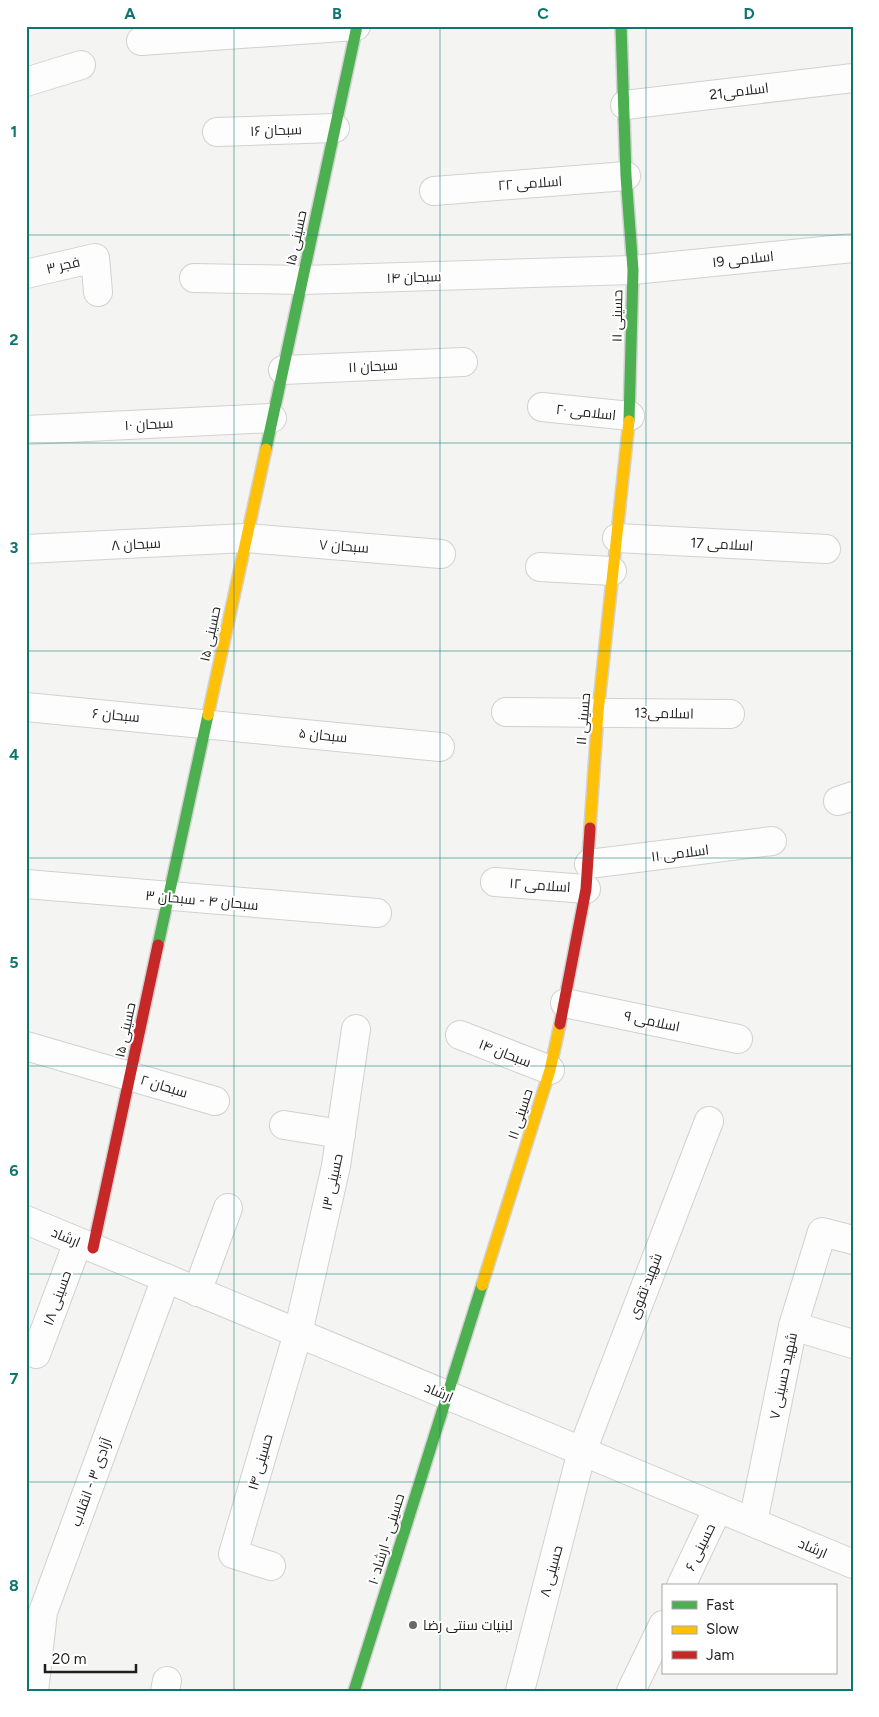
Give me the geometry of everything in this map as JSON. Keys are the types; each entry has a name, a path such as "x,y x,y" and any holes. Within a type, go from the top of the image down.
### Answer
{"street":[{"path":"141,41 356,26"},
{"name":"حسینی ۱۵","path":"86,1245 130,1076 356,26"},
{"name":"حسینی ۱۱","path":"446,1395 550,1070 565,1003 587,876 598,712 630,416 634,270 626,176 622,26"},
{"path":"26,82 81,65"},
{"name":"اسلامی21","path":"625,105 853,78"},
{"name":"سبحان ۱۶","path":"217,132 335,128"},
{"name":"اسلامی ۲۲","path":"434,190 626,176"},
{"name":"اسلامی ۱9","path":"634,270 853,248"},
{"name":"فجر ۳","path":"26,274 95,258 98,292"},
{"name":"سبحان ۱۴","path":"194,278 302,280 634,270"},
{"name":"سبحان ۱۱","path":"283,370 463,362"},
{"name":"اسلامی ۲۰","path":"542,407 630,416"},
{"name":"سبحان ۱۰","path":"26,430 272,418"},
{"name":"سبحان ۸","path":"26,549 246,538"},
{"name":"سبحان ۷","path":"246,538 441,554"},
{"name":"اسلامی 17","path":"618,538 826,549"},
{"path":"540,567 612,572"},
{"name":"سبحان ۶","path":"26,707 206,724"},
{"name":"اسلامی13","path":"506,712 730,714"},
{"name":"سبحان ۵","path":"206,724 440,747"},
{"name":"اسلامی ۱۱","path":"587,876 772,841"},
{"name":"اسلامی ۱۲","path":"495,882 587,876"},
{"name":"سبحان ۴ - سبحان ۳","path":"26,884 169,898 377,913"},
{"name":"اسلامی ۹","path":"565,1003 738,1039"},
{"name":"حسینی ۱۳","path":"298,1333 336,1166 356,1029"},
{"name":"سبحان ۱۴","path":"460,1035 550,1070"},
{"name":"سبحان ۲","path":"26,1046 215,1102"},
{"name":"شهید تقوی","path":"582,1451 709,1121"},
{"path":"284,1125 341,1134"},
{"path":"197,1292 228,1208"},
{"name":"ارشاد","path":"26,1220 853,1564"},
{"name":"شهید حسینی ۷","path":"753,1522 793,1326 822,1232 853,1240"},
{"name":"حسینی ۱۸","path":"36,1354 86,1245"},
{"name":"آزادی ۳ - انقلاب","path":"34,1691 35,1610 166,1278"},
{"path":"793,1326 853,1344"},
{"name":"حسینی ۱۴","path":"271,1566 234,1554 298,1333"},
{"name":"حسینی - ارشاد ۱۰","path":"354,1691 446,1395"},
{"name":"حسینی ۸","path":"520,1691 582,1451"},
{"name":"حسینی ۶","path":"682,1584 718,1508"},
{"path":"631,1691 662,1627"}],"traffic: fast":[{"path":"266,449 357,26"},
{"path":"621,26 626,176 633,270 629,421"},
{"path":"158,945 208,715"},
{"path":"354,1691 482,1285"}],"traffic: slow":[{"path":"590,828 598,712 629,421"},
{"path":"208,715 266,449"},
{"path":"482,1285 550,1070 560,1024"}],"traffic: jam":[{"path":"560,1024 586,889 590,828"},
{"path":"93,1248 158,945"}],"place":[{"name":"لبنیات سنتی رضا","path":"413,1625"}]}
